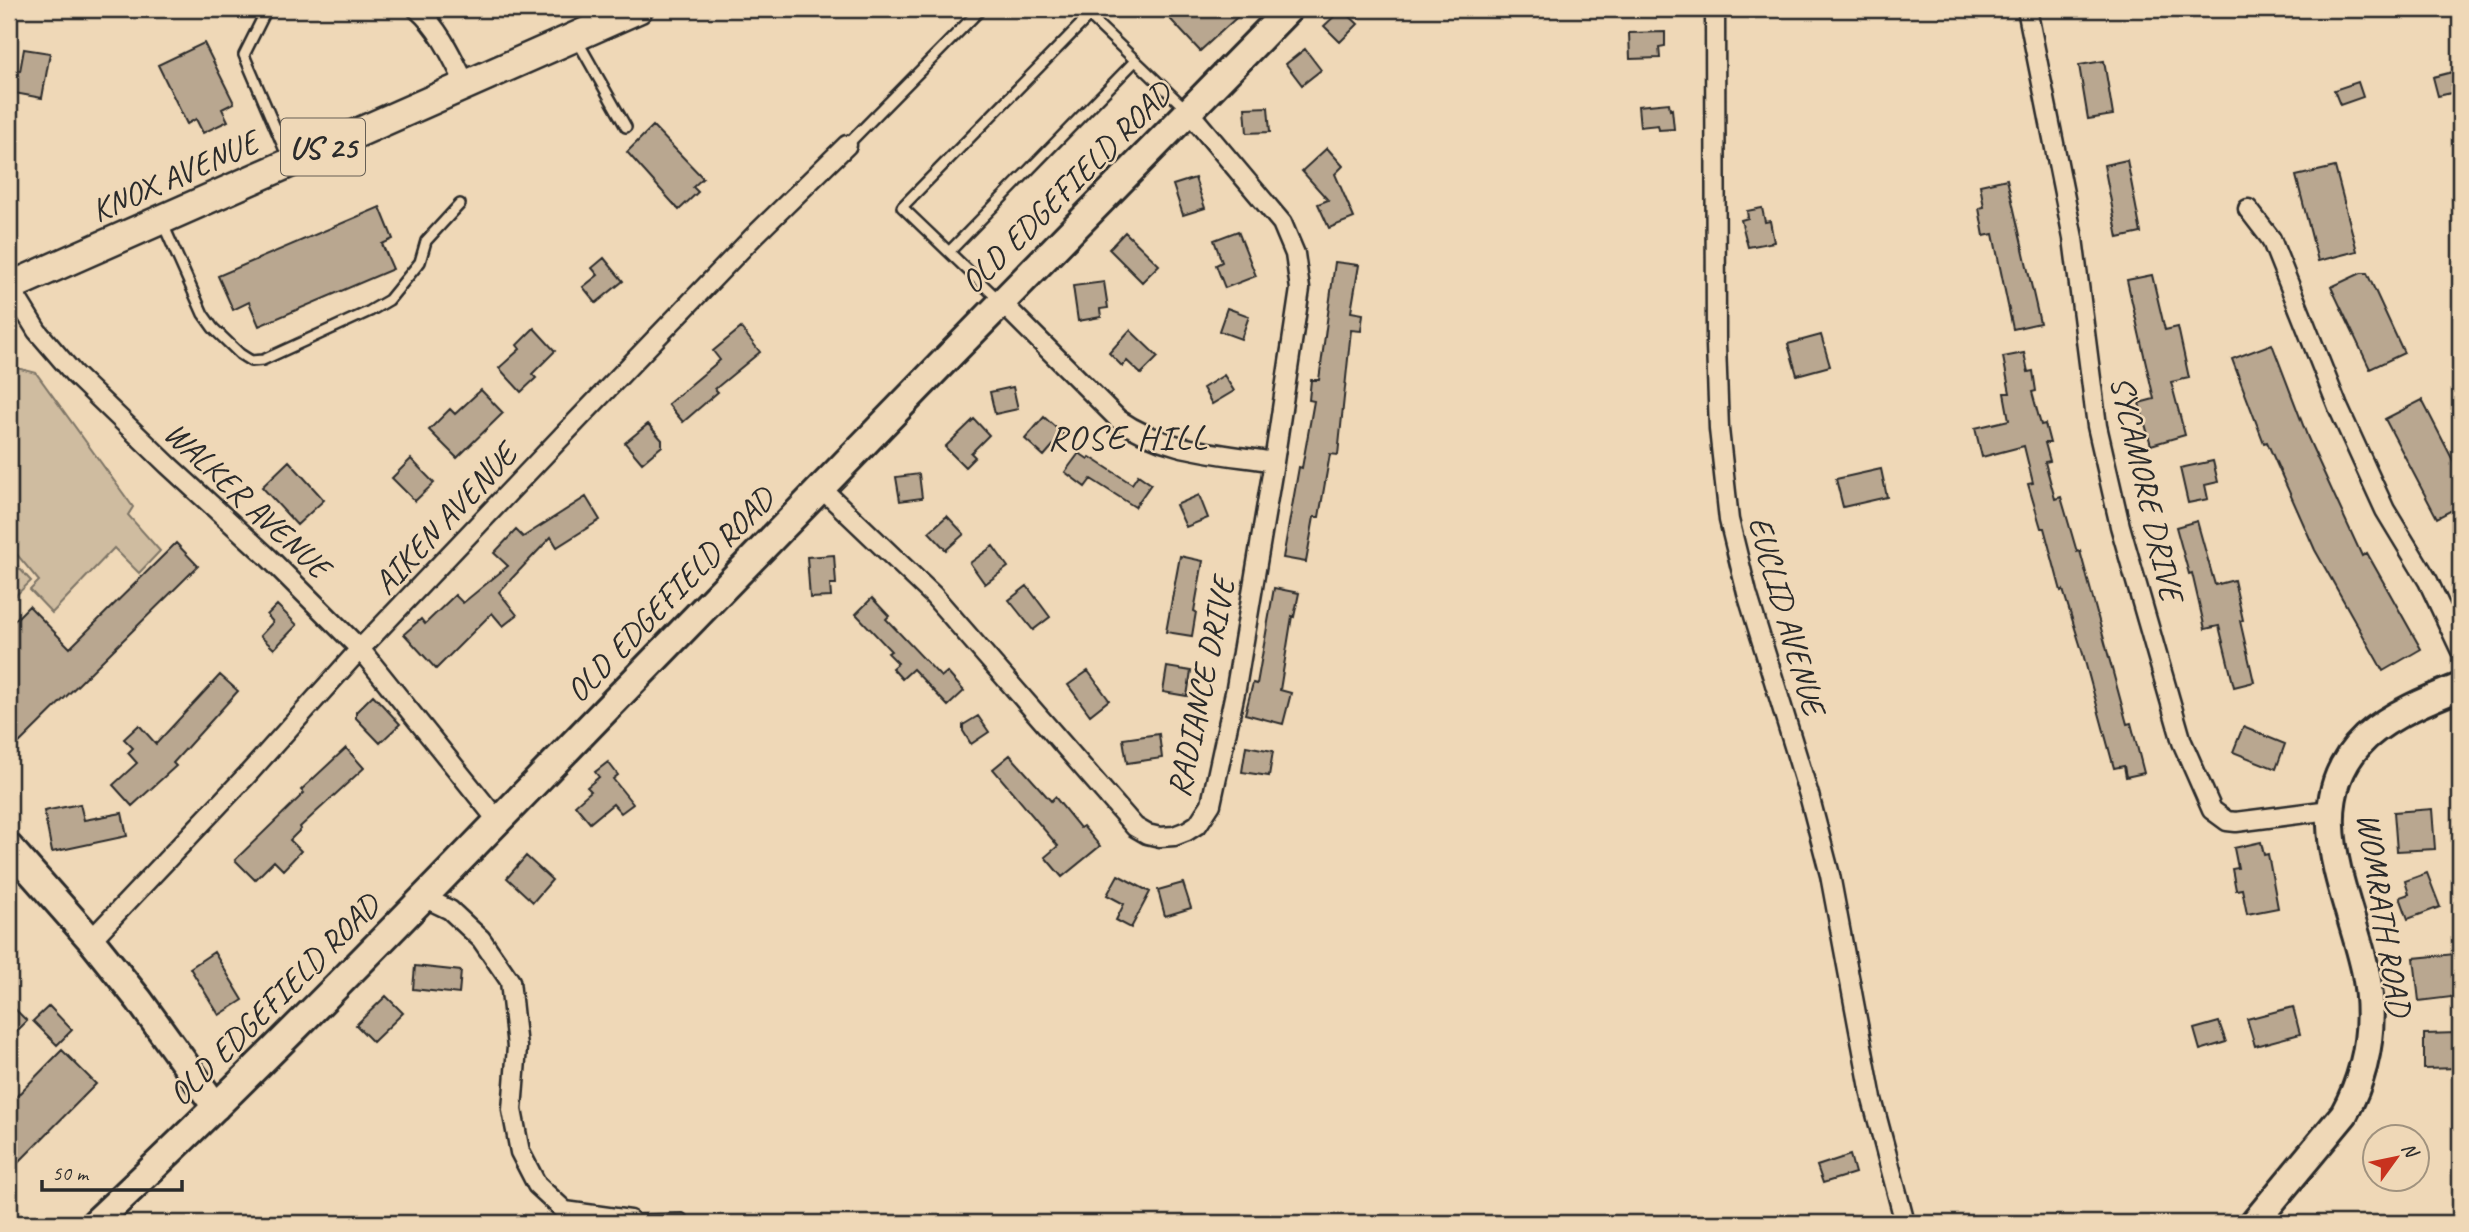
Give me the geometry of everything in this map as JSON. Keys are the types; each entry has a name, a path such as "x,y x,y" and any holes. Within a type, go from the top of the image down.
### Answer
{"main road":[{"name":"KNOX AVENUE","path":"9,287 467,85 585,24 638,9"}],"street":[{"path":"417,9 426,17 449,51 467,85"},
{"name":"OLD EDGEFIELD ROAD","path":"95,1223 216,1107 498,821 1000,302 1289,9"},
{"name":"EUCLID AVENUE","path":"1715,9 1718,429 1729,520 1747,593 1809,795 1830,875 1872,1099 1905,1223"},
{"name":"SYCAMORE DRIVE","path":"2027,9 2073,238 2096,426 2120,526 2182,742 2212,810 2227,821 2330,810"},
{"name":"RADIANCE DRIVE","path":"821,488 933,595 1135,827 1160,837 1174,836 1198,824 1211,804 1236,688 1299,298 1299,271 1282,223 1188,111"},
{"name":"AIKEN AVENUE","path":"91,940 248,774 360,649 745,246 847,145"},
{"path":"2248,209 2271,239 2338,407 2385,510 2428,581 2460,649"},
{"name":"WALKER AVENUE","path":"9,287 37,331 74,374 269,558 360,649 498,821"},
{"path":"1000,302 1118,419 1135,431 1171,446 1274,462"},
{"name":"WOMRATH ROAD","path":"2254,1223 2344,1114 2362,1076 2367,1055 2370,1034 2366,975 2331,840 2330,810 2341,771 2367,737 2410,710 2460,687"},
{"path":"9,846 139,1000 216,1107"},
{"path":"423,897 450,910 481,939 510,981 517,1047 512,1110 520,1152 537,1185 565,1211 629,1220"}],"lane":[{"path":"267,9 244,55 290,161"},
{"path":"847,145 981,9"},
{"path":"1000,302 902,207 1092,12 1135,61 1188,111"},
{"path":"585,24 626,127"},
{"path":"949,252 1135,61"},
{"path":"161,219 203,314 213,328 251,361 263,360 389,300 420,262 426,241 460,204"},
{"path":"629,1220 682,1219 682,1223"}],"shaded area":[{"path":"9,366 36,373 133,507 128,515 160,551 139,573 114,548 52,613 30,590 39,581 9,545"},
{"path":"9,557 31,581 9,602"}],"building":[{"path":"1161,9 1246,9 1200,51"},
{"path":"1342,9 1358,24 1340,42 1324,26"},
{"path":"1665,32 1665,46 1659,47 1660,58 1630,59 1629,33"},
{"path":"204,43 234,103 222,109 228,121 203,133 196,119 187,124 158,65"},
{"path":"24,49 50,53 42,98 9,92 9,69 20,71"},
{"path":"1305,49 1321,70 1302,85 1286,64"},
{"path":"2104,61 2113,115 2088,119 2079,65"},
{"path":"2460,70 2460,91 2438,96 2433,77"},
{"path":"2358,82 2363,97 2340,105 2334,90"},
{"path":"1669,103 1674,129 1659,130 1658,125 1640,127 1638,106"},
{"path":"1268,107 1270,132 1247,133 1245,108"},
{"path":"653,126 703,178 693,187 698,192 679,210 627,152"},
{"path":"1327,148 1343,166 1335,174 1354,218 1329,228 1318,204 1328,200 1302,171"},
{"path":"2127,160 2141,233 2118,238 2104,165"},
{"path":"2335,167 2357,251 2318,261 2296,176"},
{"path":"1195,178 1205,208 1183,215 1173,185"},
{"path":"2007,179 2040,323 2013,329 1993,234 1984,236 1979,208 1984,207 1980,185"},
{"path":"380,207 393,239 382,244 393,269 259,326 249,302 233,310 218,276"},
{"path":"1762,208 1765,222 1770,221 1774,242 1748,247 1741,220 1748,218 1747,211"},
{"path":"1238,231 1256,276 1225,288 1216,265 1222,262 1214,240"},
{"path":"1125,232 1159,265 1142,282 1109,249"},
{"path":"604,258 623,281 596,303 583,287 598,275 592,268"},
{"path":"1335,262 1359,265 1351,312 1363,314 1361,331 1351,330 1338,455 1330,454 1319,517 1314,517 1306,562 1283,558 1314,401 1309,400 1311,380 1319,380"},
{"path":"2361,273 2367,273 2404,353 2370,369 2331,287"},
{"path":"2152,275 2165,330 2178,327 2189,378 2171,382 2185,435 2151,445 2139,403 2154,399 2127,280"},
{"path":"1104,282 1108,308 1100,309 1101,317 1078,321 1073,286"},
{"path":"1227,308 1249,316 1241,339 1219,331"},
{"path":"534,328 555,351 532,374 536,378 521,392 499,368 520,349 517,345"},
{"path":"741,328 760,352 715,389 718,392 683,422 668,404 720,360 713,351"},
{"path":"1130,330 1158,357 1141,374 1127,361 1122,366 1109,353"},
{"path":"1821,335 1830,366 1797,375 1788,344"},
{"path":"2272,344 2308,438 2362,556 2367,553 2421,649 2383,671 2315,550 2267,442 2264,443 2232,359"},
{"path":"2024,353 2028,372 2033,371 2036,391 2032,392 2041,425 2045,424 2050,443 2045,443 2050,461 2045,462 2055,499 2061,497 2077,552 2080,551 2127,724 2131,723 2144,773 2126,777 2124,766 2114,768 2083,654 2028,484 2033,483 2024,446 1982,457 1975,428 2009,420 2004,393 2010,393 2003,357"},
{"path":"1224,375 1234,391 1212,404 1203,388"},
{"path":"1013,387 1018,409 995,414 990,392"},
{"path":"481,390 503,413 457,458 429,430 450,409 455,414"},
{"path":"2422,400 2460,474 2460,506 2437,518 2385,419"},
{"path":"1044,417 1063,434 1044,456 1025,439"},
{"path":"974,419 989,435 971,453 975,457 965,467 945,447"},
{"path":"648,424 662,440 662,446 642,463 625,443"},
{"path":"1079,453 1088,459 1090,457 1132,484 1138,475 1151,484 1135,507 1091,479 1085,487 1065,472"},
{"path":"411,459 434,483 415,501 392,478"},
{"path":"289,461 324,500 297,525 262,487"},
{"path":"2213,461 2218,482 2205,485 2208,499 2188,503 2180,468"},
{"path":"1881,469 1887,497 1843,507 1836,479"},
{"path":"919,474 922,498 900,501 896,477"},
{"path":"1199,495 1208,518 1186,527 1176,505"},
{"path":"586,497 600,520 557,547 551,537 499,592 517,615 503,626 492,613 436,669 404,634 421,619 425,624 455,595 463,603 508,566 494,553 516,530 523,537"},
{"path":"947,516 964,534 946,550 929,532"},
{"path":"2197,521 2215,585 2234,580 2254,682 2234,687 2219,626 2205,629 2192,573 2189,574 2176,527"},
{"path":"176,543 198,566 9,753 9,626 29,606 70,648"},
{"path":"993,546 1008,567 985,584 970,563"},
{"path":"834,555 836,584 830,584 831,597 810,598 807,557"},
{"path":"1180,556 1203,561 1192,636 1166,632"},
{"path":"1027,586 1050,617 1033,630 1009,600"},
{"path":"1274,588 1299,593 1294,617 1292,616 1280,690 1291,693 1283,724 1245,714 1253,683 1257,684"},
{"path":"872,598 889,616 886,619 941,677 947,672 964,691 948,706 913,669 902,679 892,668 898,663 888,653 891,651 856,614"},
{"path":"277,605 297,625 274,649 260,636 273,622 267,615"},
{"path":"1167,667 1191,671 1187,696 1163,692"},
{"path":"1088,671 1109,700 1090,715 1068,685"},
{"path":"220,675 238,691 173,763 176,766 132,806 113,785 137,763 128,753 133,748 124,739 139,725 156,744"},
{"path":"373,695 400,724 380,743 356,718 356,712"},
{"path":"978,716 989,732 971,744 963,731 963,725"},
{"path":"2243,727 2285,744 2276,769 2233,752"},
{"path":"1159,734 1162,758 1127,763 1123,739"},
{"path":"1246,746 1273,751 1269,776 1242,772"},
{"path":"346,748 364,768 300,827 290,840 301,851 283,870 274,861 255,880 235,860 304,793 301,790"},
{"path":"1010,755 1051,801 1055,797 1080,828 1083,826 1100,846 1062,877 1045,857 1058,846 993,769"},
{"path":"608,762 618,775 613,779 633,804 621,813 613,804 590,823 575,805 591,791 587,787 599,777 595,772"},
{"path":"80,804 84,820 122,813 127,836 52,852 44,811"},
{"path":"2432,809 2435,849 2397,851 2394,812"},
{"path":"2261,842 2264,855 2268,854 2278,908 2247,914 2242,889 2236,890 2232,869 2238,868 2234,848"},
{"path":"526,856 552,880 533,902 507,878"},
{"path":"2427,873 2440,907 2408,919 2400,897 2409,894 2405,881"},
{"path":"1118,875 1150,892 1131,928 1116,920 1124,904 1107,895"},
{"path":"1183,883 1191,908 1165,916 1158,890"},
{"path":"214,952 243,1000 219,1015 190,968"},
{"path":"2455,954 2460,996 2419,1001 2414,958"},
{"path":"415,966 461,971 459,994 413,989"},
{"path":"386,996 403,1013 373,1042 356,1025"},
{"path":"9,1003 27,1021 9,1039"},
{"path":"49,1006 72,1030 57,1045 33,1021"},
{"path":"2293,1007 2300,1034 2255,1046 2247,1019"},
{"path":"2219,1022 2226,1042 2200,1050 2194,1029"},
{"path":"2457,1033 2458,1068 2424,1069 2424,1034"},
{"path":"62,1050 96,1084 9,1172 9,1104"},
{"path":"1850,1155 1855,1173 1823,1183 1817,1166"}],"district":[{"name":"ROSE HILL","path":"1128,437"}]}
